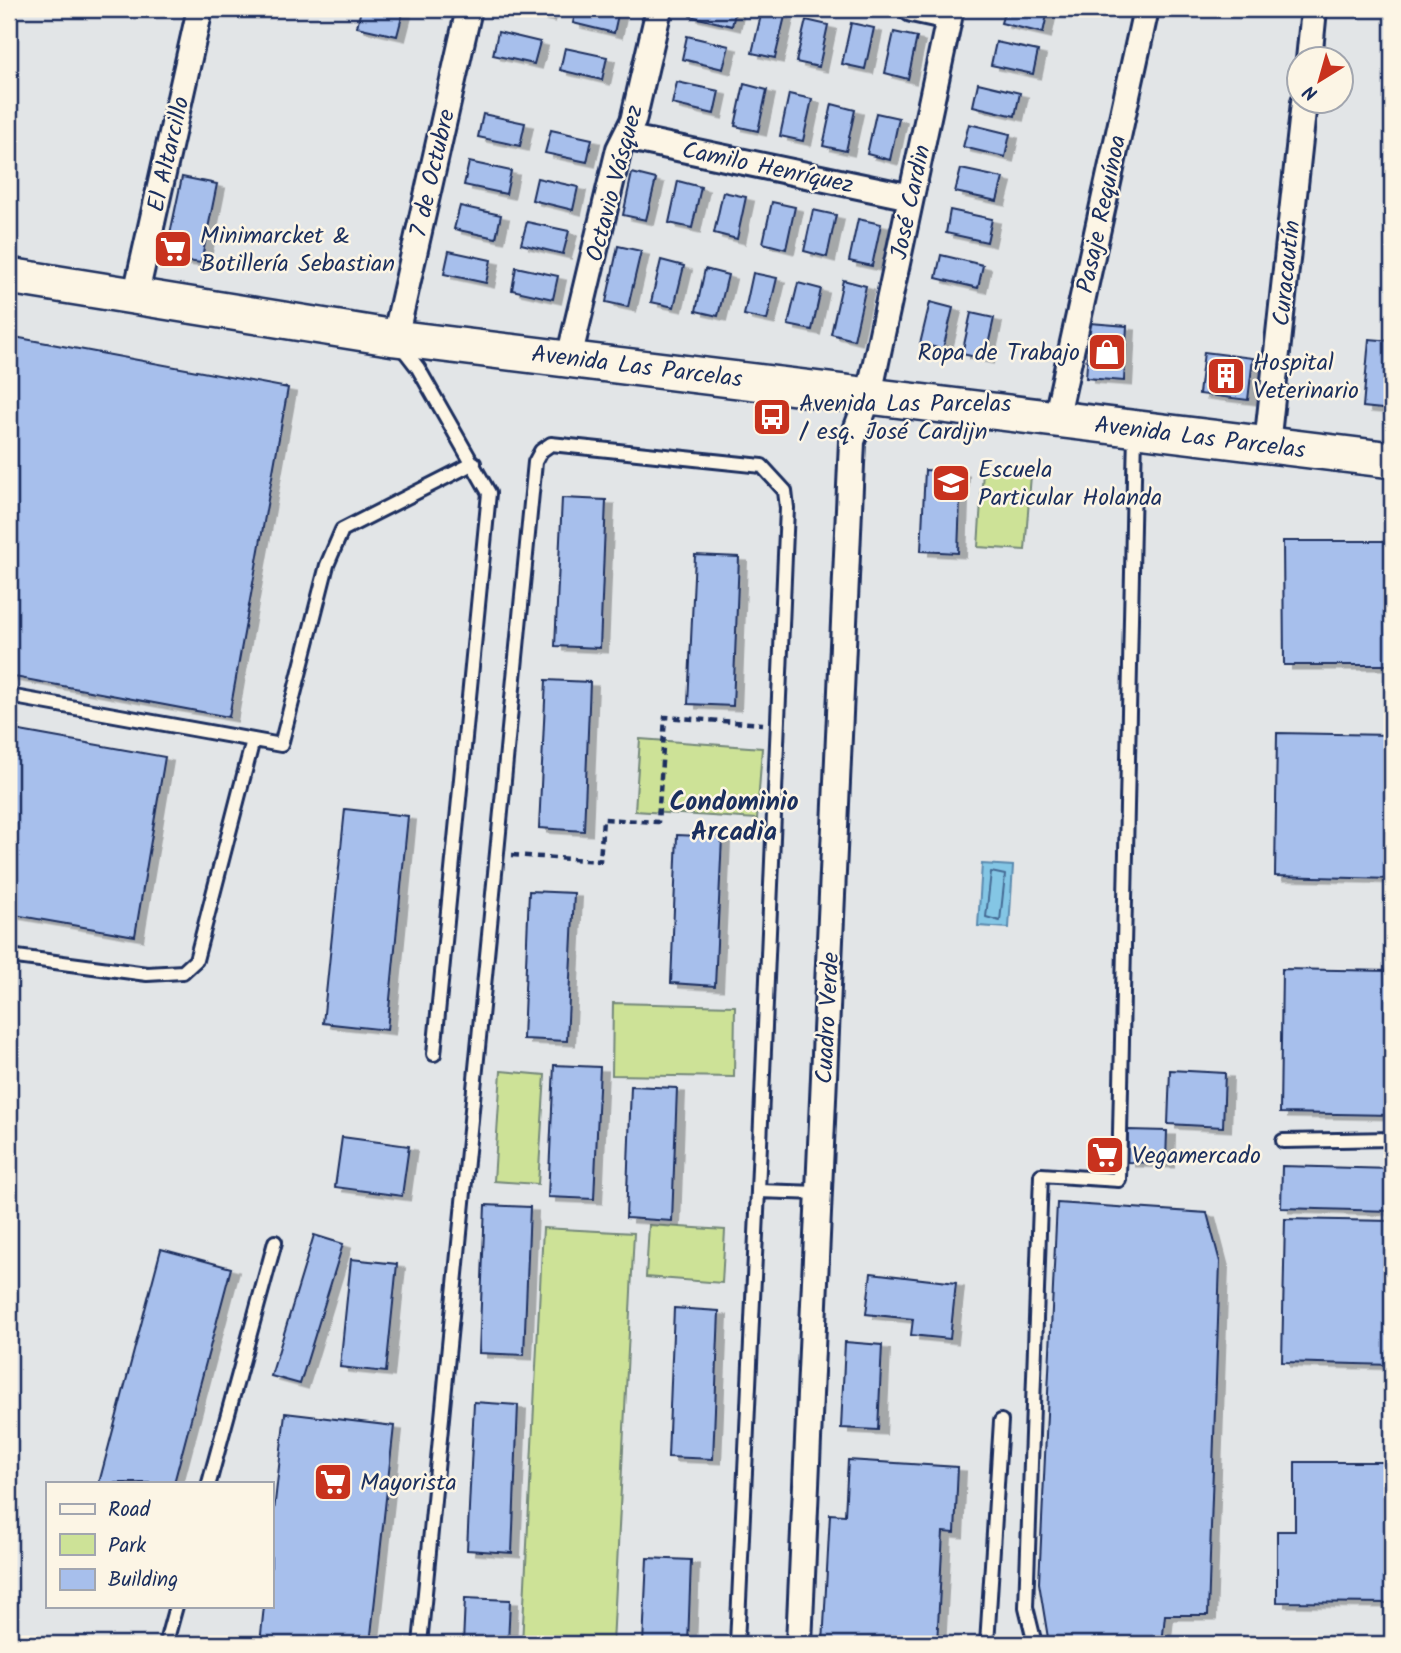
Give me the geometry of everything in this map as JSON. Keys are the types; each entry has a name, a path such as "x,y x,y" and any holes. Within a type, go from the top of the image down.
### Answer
{"street":[{"name":"El Altarcillo","path":"135,298 200,9"},
{"name":"7 de Octubre","path":"395,338 469,9"},
{"name":"Octavio Vásquez","path":"569,358 619,149 633,121 659,9"},
{"path":"912,9 950,13"},
{"name":"Pasaje Requínoa","path":"1056,420 1146,9"},
{"path":"1310,46 1314,9"},
{"name":"José Cardin","path":"869,395 950,13"},
{"name":"Curacautín","path":"1267,445 1302,116"},
{"name":"Camilo Henríquez","path":"625,137 911,197"},
{"name":"Avenida Las Parcelas","path":"9,276 395,338 1392,460"},
{"name":"Cuadro Verde","path":"799,1644 852,441 869,395"}],"lane":[{"path":"395,338 418,368 474,463 489,494 434,1054"},
{"path":"1035,1644 1026,1607 1041,1175 1119,1180 1135,430"},
{"path":"420,1644 534,462 541,451 551,444 762,466 776,478 785,491 787,508 778,725 737,1644"},
{"path":"9,695 281,745 327,565 342,530 474,463"},
{"path":"9,956 147,974 183,972 196,960 253,740"},
{"path":"1283,1141 1392,1139"},
{"path":"758,1191 819,1193"},
{"path":"209,1482 275,1242"},
{"path":"987,1644 1001,1421"},
{"path":"169,1644 168,1635 175,1608"}],"path":[{"path":"496,854 600,861 603,819 659,822 664,717 778,725"}],"green space":[{"path":"983,471 1031,475 1025,550 978,547"},
{"path":"640,739 762,748 757,819 635,811"},
{"path":"613,1003 735,1006 734,1077 612,1075"},
{"path":"501,1071 545,1075 538,1184 494,1181"},
{"path":"649,1225 725,1230 722,1283 646,1277"},
{"path":"543,1228 634,1233 613,1644 522,1644"}],"water":[{"path":"982,864 1013,866 1009,928 978,926"}],"building":[{"path":"361,9 403,13 397,36 357,27"},
{"path":"510,9 549,9 547,17"},
{"path":"576,9 619,10 614,33 573,23"},
{"path":"692,9 736,9 732,26 690,16"},
{"path":"1005,9 1048,10 1043,33 1001,23"},
{"path":"762,11 785,16 775,58 752,53"},
{"path":"806,20 828,25 819,67 796,62"},
{"path":"851,23 874,28 865,69 842,64"},
{"path":"498,32 540,42 534,64 493,55"},
{"path":"894,32 917,37 908,79 885,73"},
{"path":"687,36 729,46 723,69 682,59"},
{"path":"996,42 1038,51 1033,74 991,65"},
{"path":"565,48 607,57 602,80 560,70"},
{"path":"677,82 719,91 714,114 672,104"},
{"path":"978,83 1020,93 1015,116 973,106"},
{"path":"744,84 767,90 758,131 735,126"},
{"path":"789,94 812,99 803,141 780,136"},
{"path":"832,104 855,110 846,151 823,146"},
{"path":"876,113 899,118 890,160 867,154"},
{"path":"483,114 525,123 520,146 478,137"},
{"path":"969,124 1010,134 1005,157 963,147"},
{"path":"551,130 592,139 587,162 545,153"},
{"path":"469,162 511,171 506,194 464,185"},
{"path":"961,169 1003,178 997,201 955,192"},
{"path":"632,173 656,179 646,220 623,215"},
{"path":"182,177 217,184 201,263 165,258"},
{"path":"537,178 578,187 573,210 532,200"},
{"path":"678,181 701,187 692,228 669,223"},
{"path":"723,192 746,197 737,239 714,233"},
{"path":"772,202 795,207 786,249 763,243"},
{"path":"460,206 501,215 496,238 454,229"},
{"path":"813,210 836,215 827,257 804,251"},
{"path":"950,210 992,219 987,242 946,233"},
{"path":"858,219 881,224 872,266 849,261"},
{"path":"527,222 569,231 563,254 521,244"},
{"path":"618,246 641,251 628,307 606,302"},
{"path":"449,251 491,260 486,283 444,274"},
{"path":"941,255 983,265 978,288 936,278"},
{"path":"661,260 684,266 674,307 651,302"},
{"path":"516,267 558,276 553,299 512,290"},
{"path":"705,269 728,275 718,316 696,311"},
{"path":"753,273 777,278 767,320 744,315"},
{"path":"843,280 866,286 854,340 831,334"},
{"path":"798,283 821,289 812,330 788,325"},
{"path":"930,302 953,308 943,349 920,344"},
{"path":"971,313 994,318 985,359 962,354"},
{"name":"Ropa de Trabajo","path":"1090,323 1127,326 1124,381 1086,378"},
{"path":"9,336 288,388 229,717 9,676"},
{"path":"1369,339 1392,341 1392,410 1363,407"},
{"name":"Hospital Veterinario","path":"1204,352 1253,358 1248,400 1199,394"},
{"path":"925,470 961,472 958,553 921,551"},
{"path":"562,498 606,500 600,648 555,646"},
{"path":"1283,541 1392,541 1392,665 1284,665"},
{"path":"695,555 739,557 733,706 688,704"},
{"path":"546,680 590,682 584,831 539,828"},
{"path":"9,729 165,757 135,936 9,914"},
{"path":"1277,733 1392,735 1392,879 1275,876"},
{"path":"345,809 408,816 387,1030 323,1023"},
{"path":"677,835 722,837 715,986 671,983"},
{"path":"529,891 574,893 567,1041 523,1039"},
{"path":"1282,969 1392,971 1392,1115 1280,1113"},
{"path":"554,1065 600,1067 594,1199 548,1197"},
{"path":"1170,1070 1225,1073 1223,1127 1168,1124"},
{"path":"631,1086 677,1088 672,1221 626,1218"},
{"path":"1128,1130 1167,1131 1166,1163 1127,1162"},
{"path":"342,1137 409,1146 402,1196 335,1187"},
{"path":"1282,1166 1392,1169 1391,1211 1281,1208"},
{"path":"1057,1203 1207,1213 1220,1262 1208,1615 1165,1615 1162,1644 1049,1644 1039,1583"},
{"path":"485,1205 530,1207 524,1355 479,1353"},
{"path":"1285,1219 1392,1221 1392,1365 1282,1362"},
{"path":"314,1235 343,1244 300,1384 271,1376"},
{"path":"161,1249 231,1268 174,1482 99,1482"},
{"path":"351,1259 397,1264 386,1372 340,1367"},
{"path":"871,1273 956,1283 950,1339 911,1335 913,1319 866,1314"},
{"path":"674,1308 719,1311 713,1459 668,1457"},
{"path":"845,1342 882,1345 878,1430 841,1428"},
{"path":"474,1402 518,1405 512,1553 467,1550"},
{"name":"Mayorista","path":"285,1413 394,1426 370,1644 260,1644 264,1608 273,1608 273,1520"},
{"path":"848,1460 958,1467 955,1533 943,1532 937,1644 823,1644 830,1514 845,1515"},
{"path":"1295,1462 1392,1462 1392,1603 1277,1602 1277,1531 1295,1531"},
{"path":"647,1558 691,1560 688,1644 643,1644"},
{"path":"465,1598 510,1600 508,1644 463,1644"}],"place":[{"name":"Minimarcket & Botillería Sebastian","path":"173,249"},
{"name":"Ropa de Trabajo","path":"1107,352"},
{"name":"Hospital Veterinario","path":"1226,376"},
{"name":"Avenida Las Parcelas / esq. José Cardijn","path":"772,417"},
{"name":"Escuela Particular Holanda","path":"951,483"},
{"name":"Vegamercado","path":"1105,1155"},
{"name":"Mayorista","path":"333,1482"}],"district":[{"name":"Condominio Arcadia","path":"734,816"}]}
